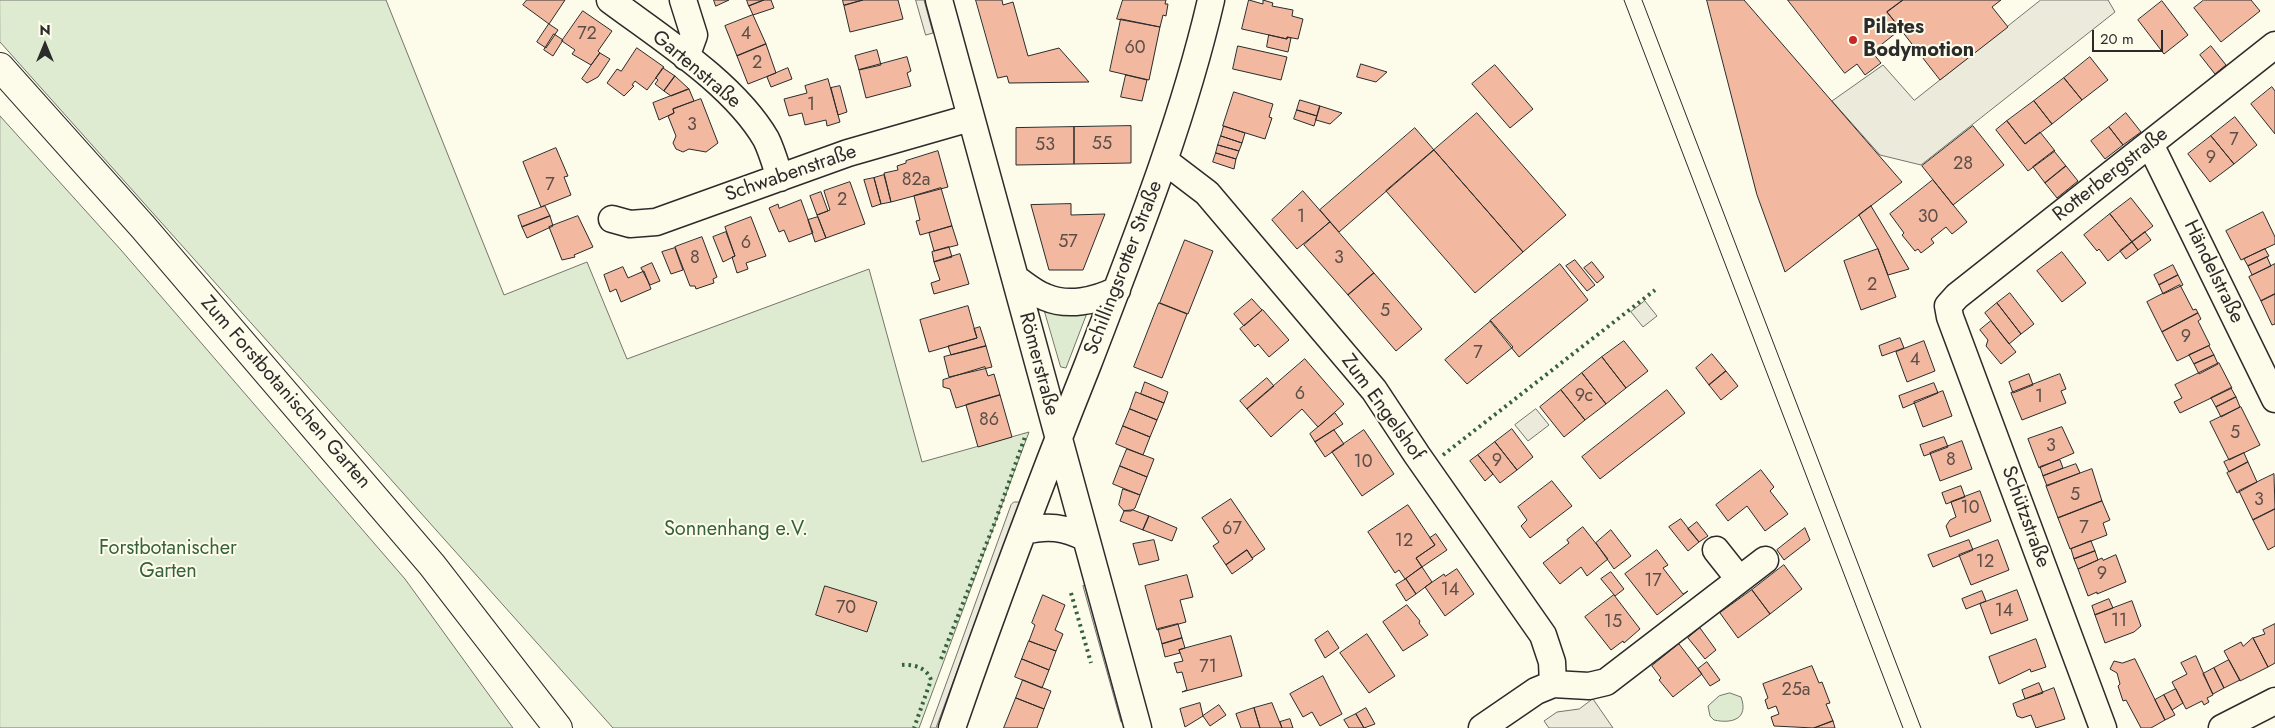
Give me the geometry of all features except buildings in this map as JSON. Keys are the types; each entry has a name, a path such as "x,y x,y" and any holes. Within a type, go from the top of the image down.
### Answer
{"main road":[{"name":"Zum Forstbotanischen Garten","path":"0,67 143,227 432,565 558,728"}],"street":[{"name":"Gartenstraße","path":"610,0 686,57 731,95 747,113 766,140 780,178"},
{"path":"683,0 694,34 686,57"},
{"name":"Römerstraße","path":"939,0 1138,728"},
{"name":"Schillingsrotter Straße","path":"952,728 1058,440 1165,161 1198,59 1211,0"},
{"name":"Rotterbergstraße","path":"1948,306 1957,296 2275,45"},
{"name":"Schwabenstraße","path":"612,219 630,224 656,222 848,153 970,118"},
{"name":"Händelstraße","path":"2150,144 2275,399"},
{"name":"Zum Engelshof","path":"1165,161 1207,193 1374,390 1417,455 1544,635 1552,662 1553,684"},
{"path":"1015,278 1045,298 1058,301 1100,299 1117,290"},
{"name":"Schützstraße","path":"1948,306 1950,317 2103,728"},
{"path":"1024,531 1039,527 1052,527 1068,529 1086,538"},
{"path":"1716,550 1739,578"},
{"path":"1482,728 1536,691 1553,684 1589,686 1606,682 1739,578 1765,560"},
{"path":"2222,728 2275,701"}],"green space":[{"name":"Sonnenhang e.V.","path":"0,0 386,0 504,295 587,262 627,359 869,269 922,462 1029,432 919,728 613,728 0,42"},
{"name":"Forstbotanischer Garten","path":"0,116 121,250 405,579 513,728 0,728"},
{"path":"1045,312 1065,315 1087,313 1066,368 1061,367"},
{"path":"1730,693 1741,697 1743,710 1741,715 1733,720 1714,720 1710,716 1708,706 1719,696"}],"shaded area":[{"path":"916,0 924,0 933,33 926,35"},
{"path":"2041,0 2108,0 2115,12 1921,165 1880,155 1832,101 1883,65 1914,100"},
{"path":"1645,301 1657,316 1643,327 1631,312"},
{"path":"1536,409 1549,425 1528,441 1515,425"},
{"path":"1014,502 1020,502 936,728 930,728 1011,505"},
{"path":"1090,584 1128,720 1121,722 1083,586"},
{"path":"1593,699 1613,728 1549,728 1544,721 1557,712 1579,709"}],"tram line":[{"path":"1624,0 1903,728"},
{"path":"1642,0 1921,728"}],"hedge":[{"path":"1443,455 1655,290"},
{"path":"941,659 995,522 1026,434"},
{"path":"1071,593 1091,663"},
{"path":"902,665 920,668 926,672 931,680 914,728"}],"place":[{"name":"Pilates Bodymotion","path":"1853,40"}]}
